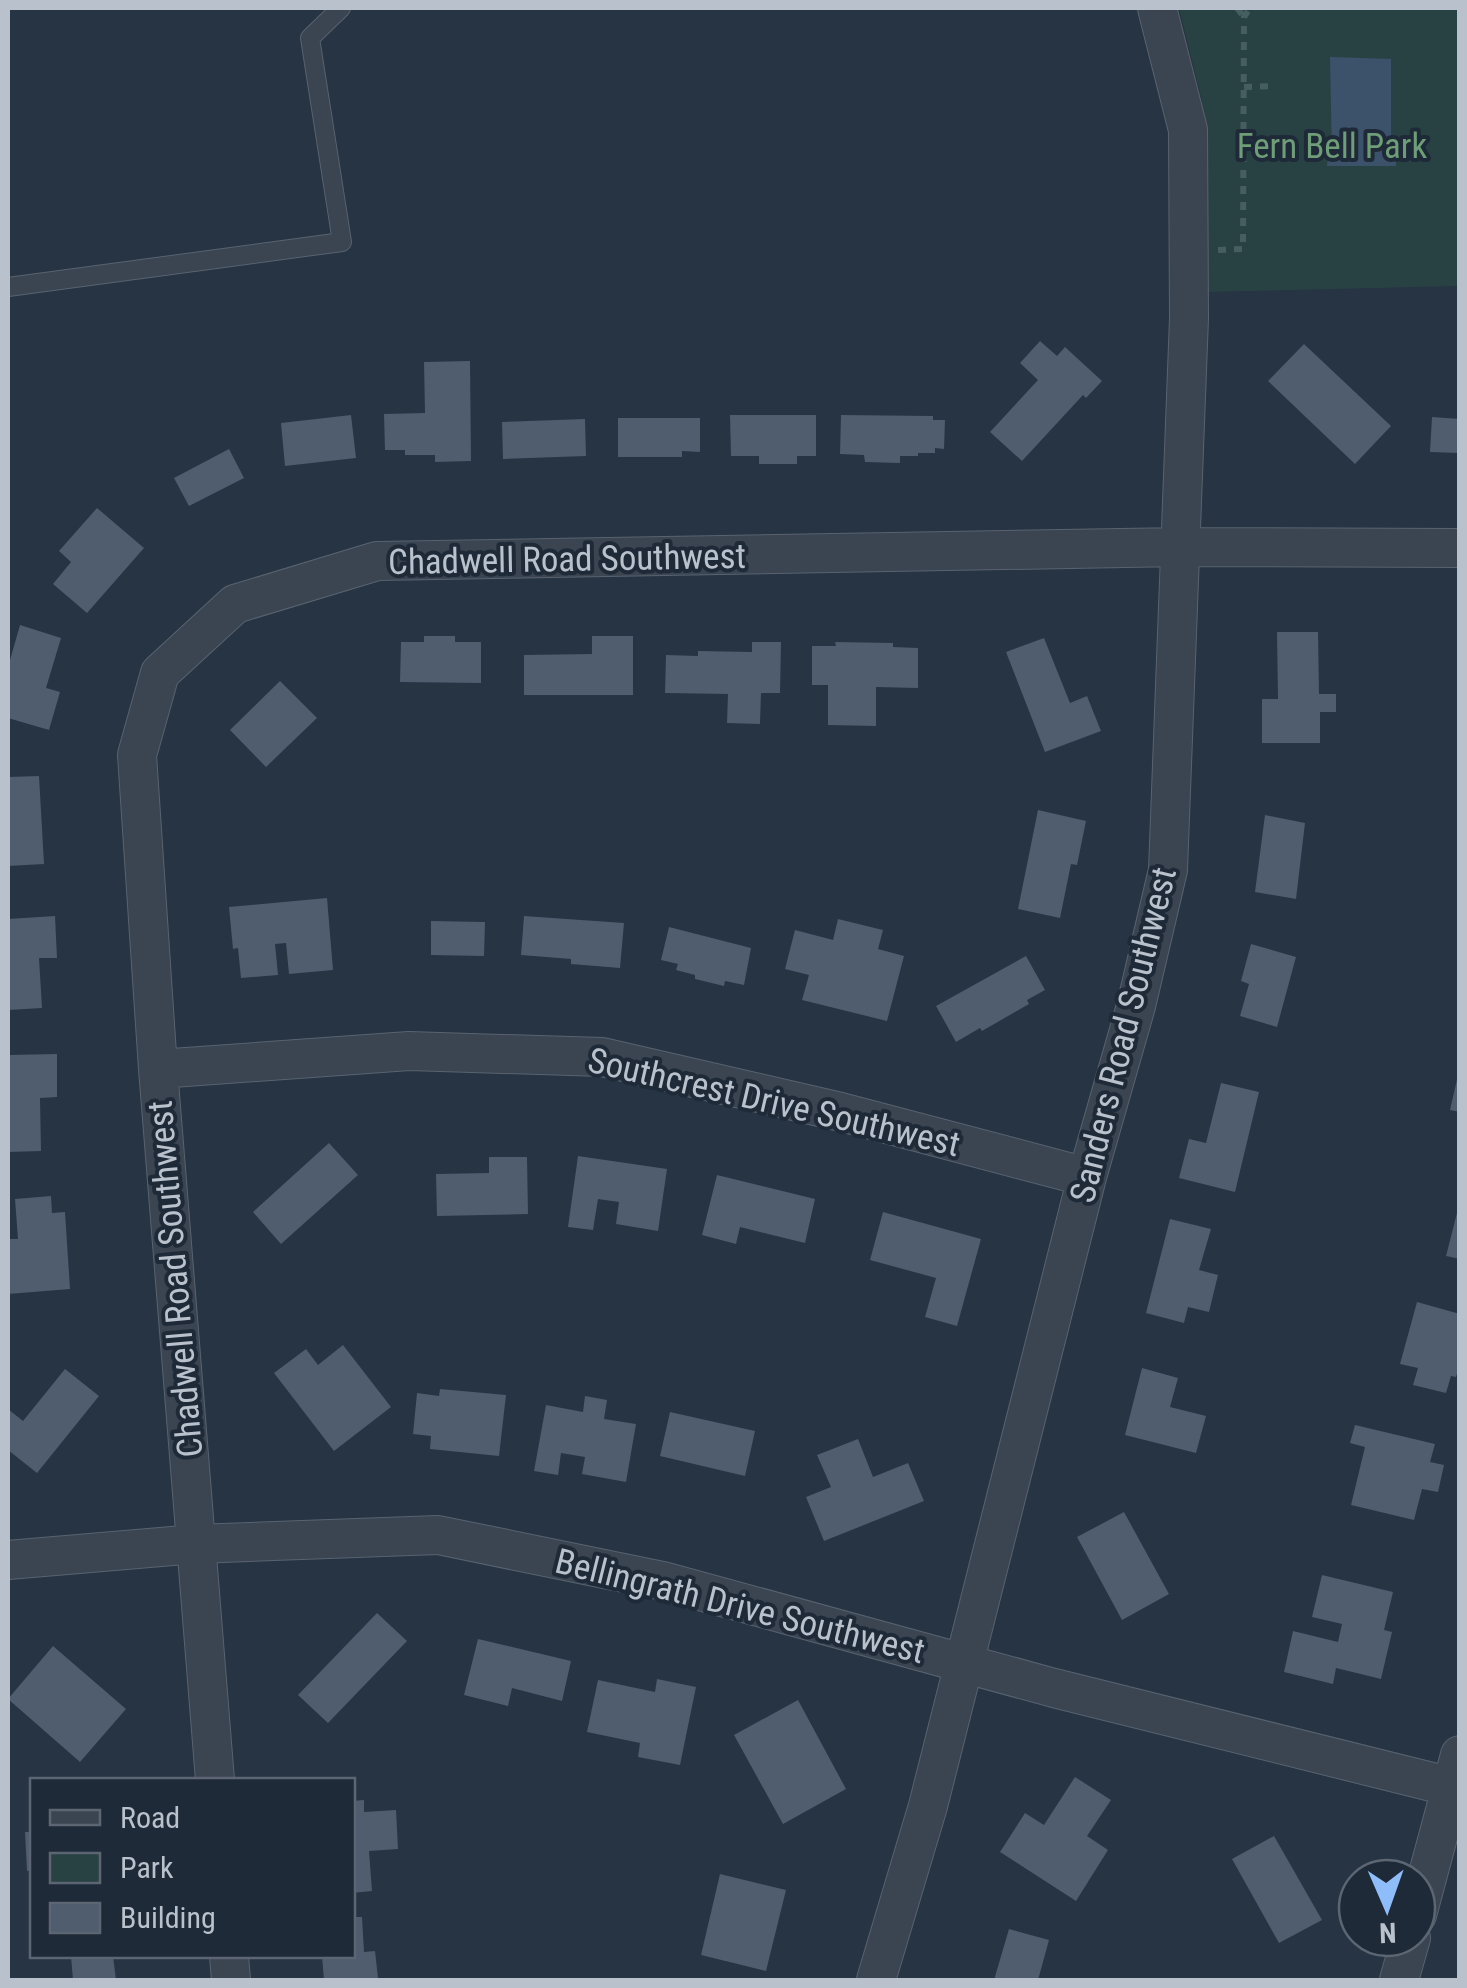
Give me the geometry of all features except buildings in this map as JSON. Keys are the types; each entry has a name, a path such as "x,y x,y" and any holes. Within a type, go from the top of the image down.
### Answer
{"street":[{"name":"Sanders Road Southwest","path":"876,1980 928,1806 1168,870 1189,318 1188,130 1157,8"},
{"name":"Chadwell Road Southwest","path":"215,1778 158,1069 138,754 160,673 235,604 378,561 1181,547 1460,548"},
{"name":"Southcrest Drive Southwest","path":"158,1069 409,1051 602,1057 840,1112 1087,1178"},
{"name":"Bellingrath Drive Southwest","path":"8,1560 196,1544 438,1534 662,1581 964,1664 1457,1777"},
{"path":"1434,1858 1457,1777"}],"lane":[{"path":"8,286 342,242 310,38 341,8"}],"path":[{"path":"1236,8 1244,17"},
{"path":"1212,250 1244,249 1244,17 1250,8"},
{"path":"1244,87 1273,86"}],"green space":[{"name":"Fern Bell Park","path":"1179,8 1459,8 1459,286 1206,292 1202,101"}],"water":[{"path":"1330,57 1391,59 1391,157 1396,158 1396,166 1327,166 1328,158 1332,157"}]}
